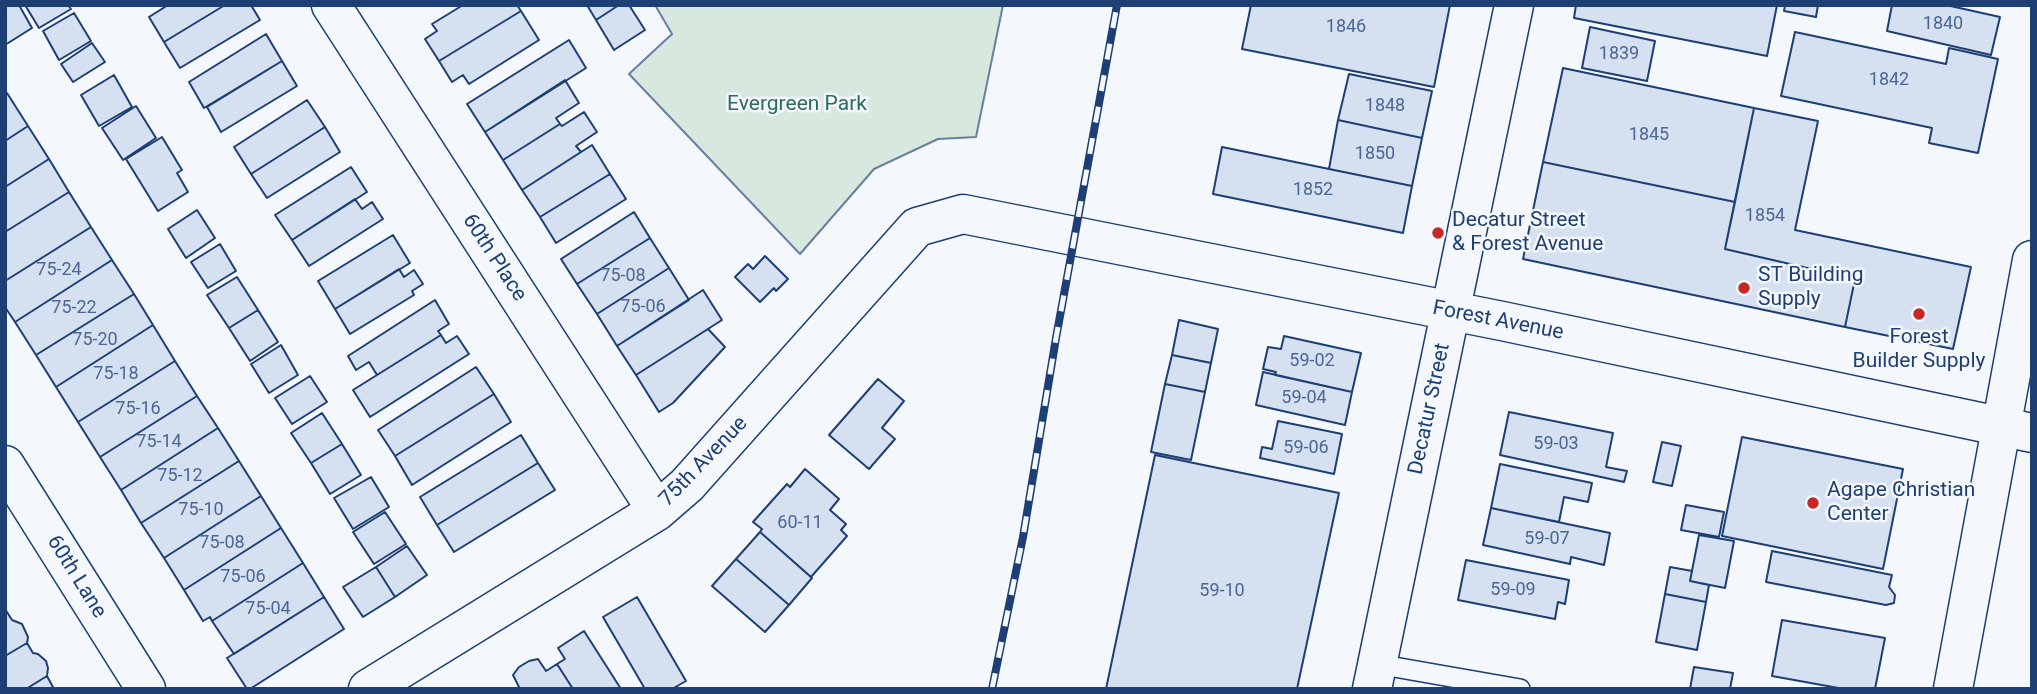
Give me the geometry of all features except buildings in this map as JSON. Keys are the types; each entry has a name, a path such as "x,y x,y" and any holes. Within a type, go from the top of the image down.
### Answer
{"street":[{"name":"60th Place","path":"331,5 657,511"},
{"name":"Decatur Street","path":"1375,676 1514,5"},
{"name":"75th Avenue","path":"368,689 657,511 687,485 916,227 962,214"},
{"name":"Forest Avenue","path":"962,214 1450,311 2016,430"},
{"path":"1953,689 2016,430 2032,260"},
{"name":"60th Lane","path":"5,464 146,689"}],"lane":[{"path":"1375,676 1520,689"}],"green space":[{"name":"Evergreen Park","path":"655,5 1003,5 976,137 938,139 874,169 800,254 629,74 672,34"}],"railway":[{"path":"992,689 1023,537 1056,338 1117,5"}],"place":[{"name":"Decatur Street & Forest Avenue","path":"1438,233"},
{"name":"ST Building Supply","path":"1744,288"},
{"name":"Forest Builder Supply","path":"1919,314"},
{"name":"Agape Christian Center","path":"1813,503"}]}
